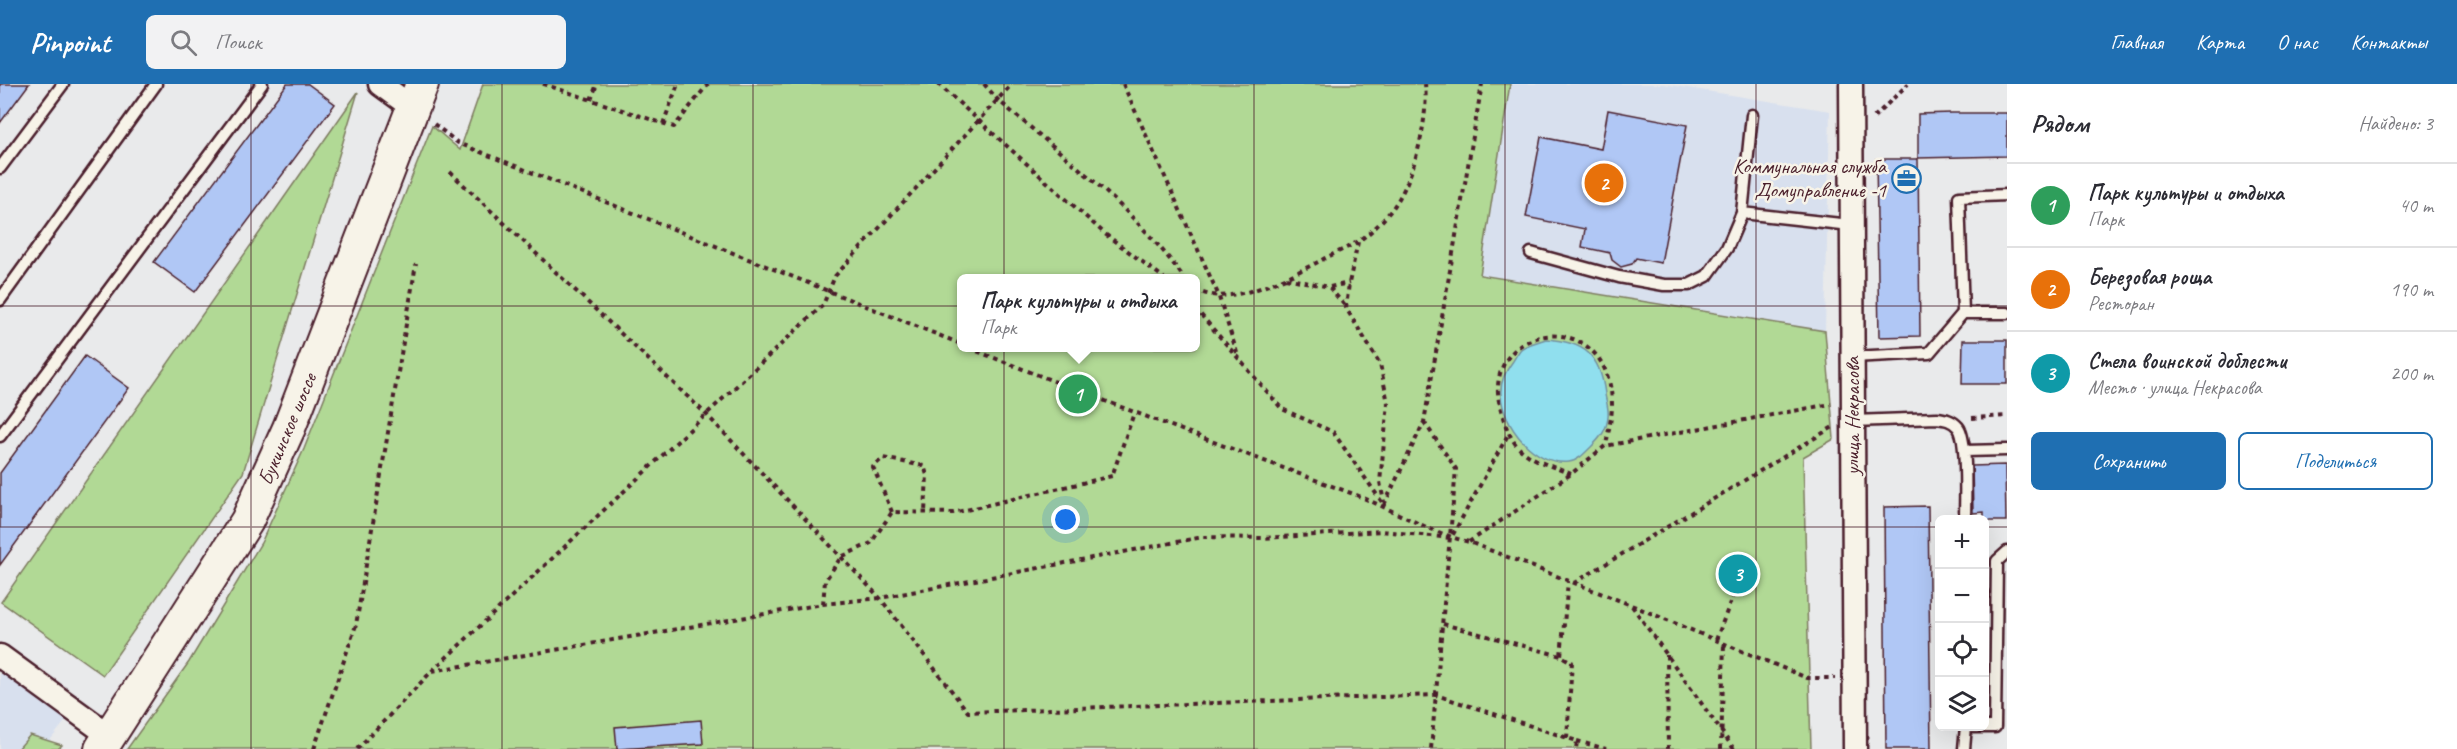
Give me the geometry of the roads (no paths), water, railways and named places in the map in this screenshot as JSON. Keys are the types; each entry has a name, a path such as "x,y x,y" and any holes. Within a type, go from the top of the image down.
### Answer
{"main road":[{"name":"Букинское шоссе","path":"105,743 247,521 289,428 418,96"}],"street":[{"path":"380,84 418,96"},
{"name":"улица Некрасова","path":"1851,84 1852,357 1849,416 1855,749"},
{"path":"0,656 105,743"}],"lane":[{"path":"0,168 63,84"},
{"path":"0,300 156,84"},
{"path":"0,436 262,84"},
{"path":"1531,253 1619,277 1664,285 1689,285 1707,276 1727,248 1742,213 1752,115"},
{"path":"1852,357 1929,352 1963,313 1959,197 2007,195"},
{"path":"1742,213 1851,225"},
{"path":"1963,313 2007,313"},
{"path":"1849,416 1937,418 1950,420 1960,428 1964,451 1965,515"},
{"path":"1964,451 2007,450"},
{"path":"1989,728 1995,728 2001,682 1997,561 2007,552"},
{"path":"1964,749 1966,731"}],"water":[{"path":"1546,339 1571,343 1580,347 1594,360 1603,380 1608,413 1603,433 1584,454 1569,462 1556,462 1533,451 1514,431 1503,406 1501,389 1503,380 1518,353 1526,346"}],"place":[{"name":"Коммунальная служба Домуправление -1","path":"1907,178"},
{"name":"Березовая роща","path":"1604,183"},
{"name":"Парк культуры и отдыха","path":"1078,394"},
{"name":"Стела воинской доблести","path":"1738,574"}]}
